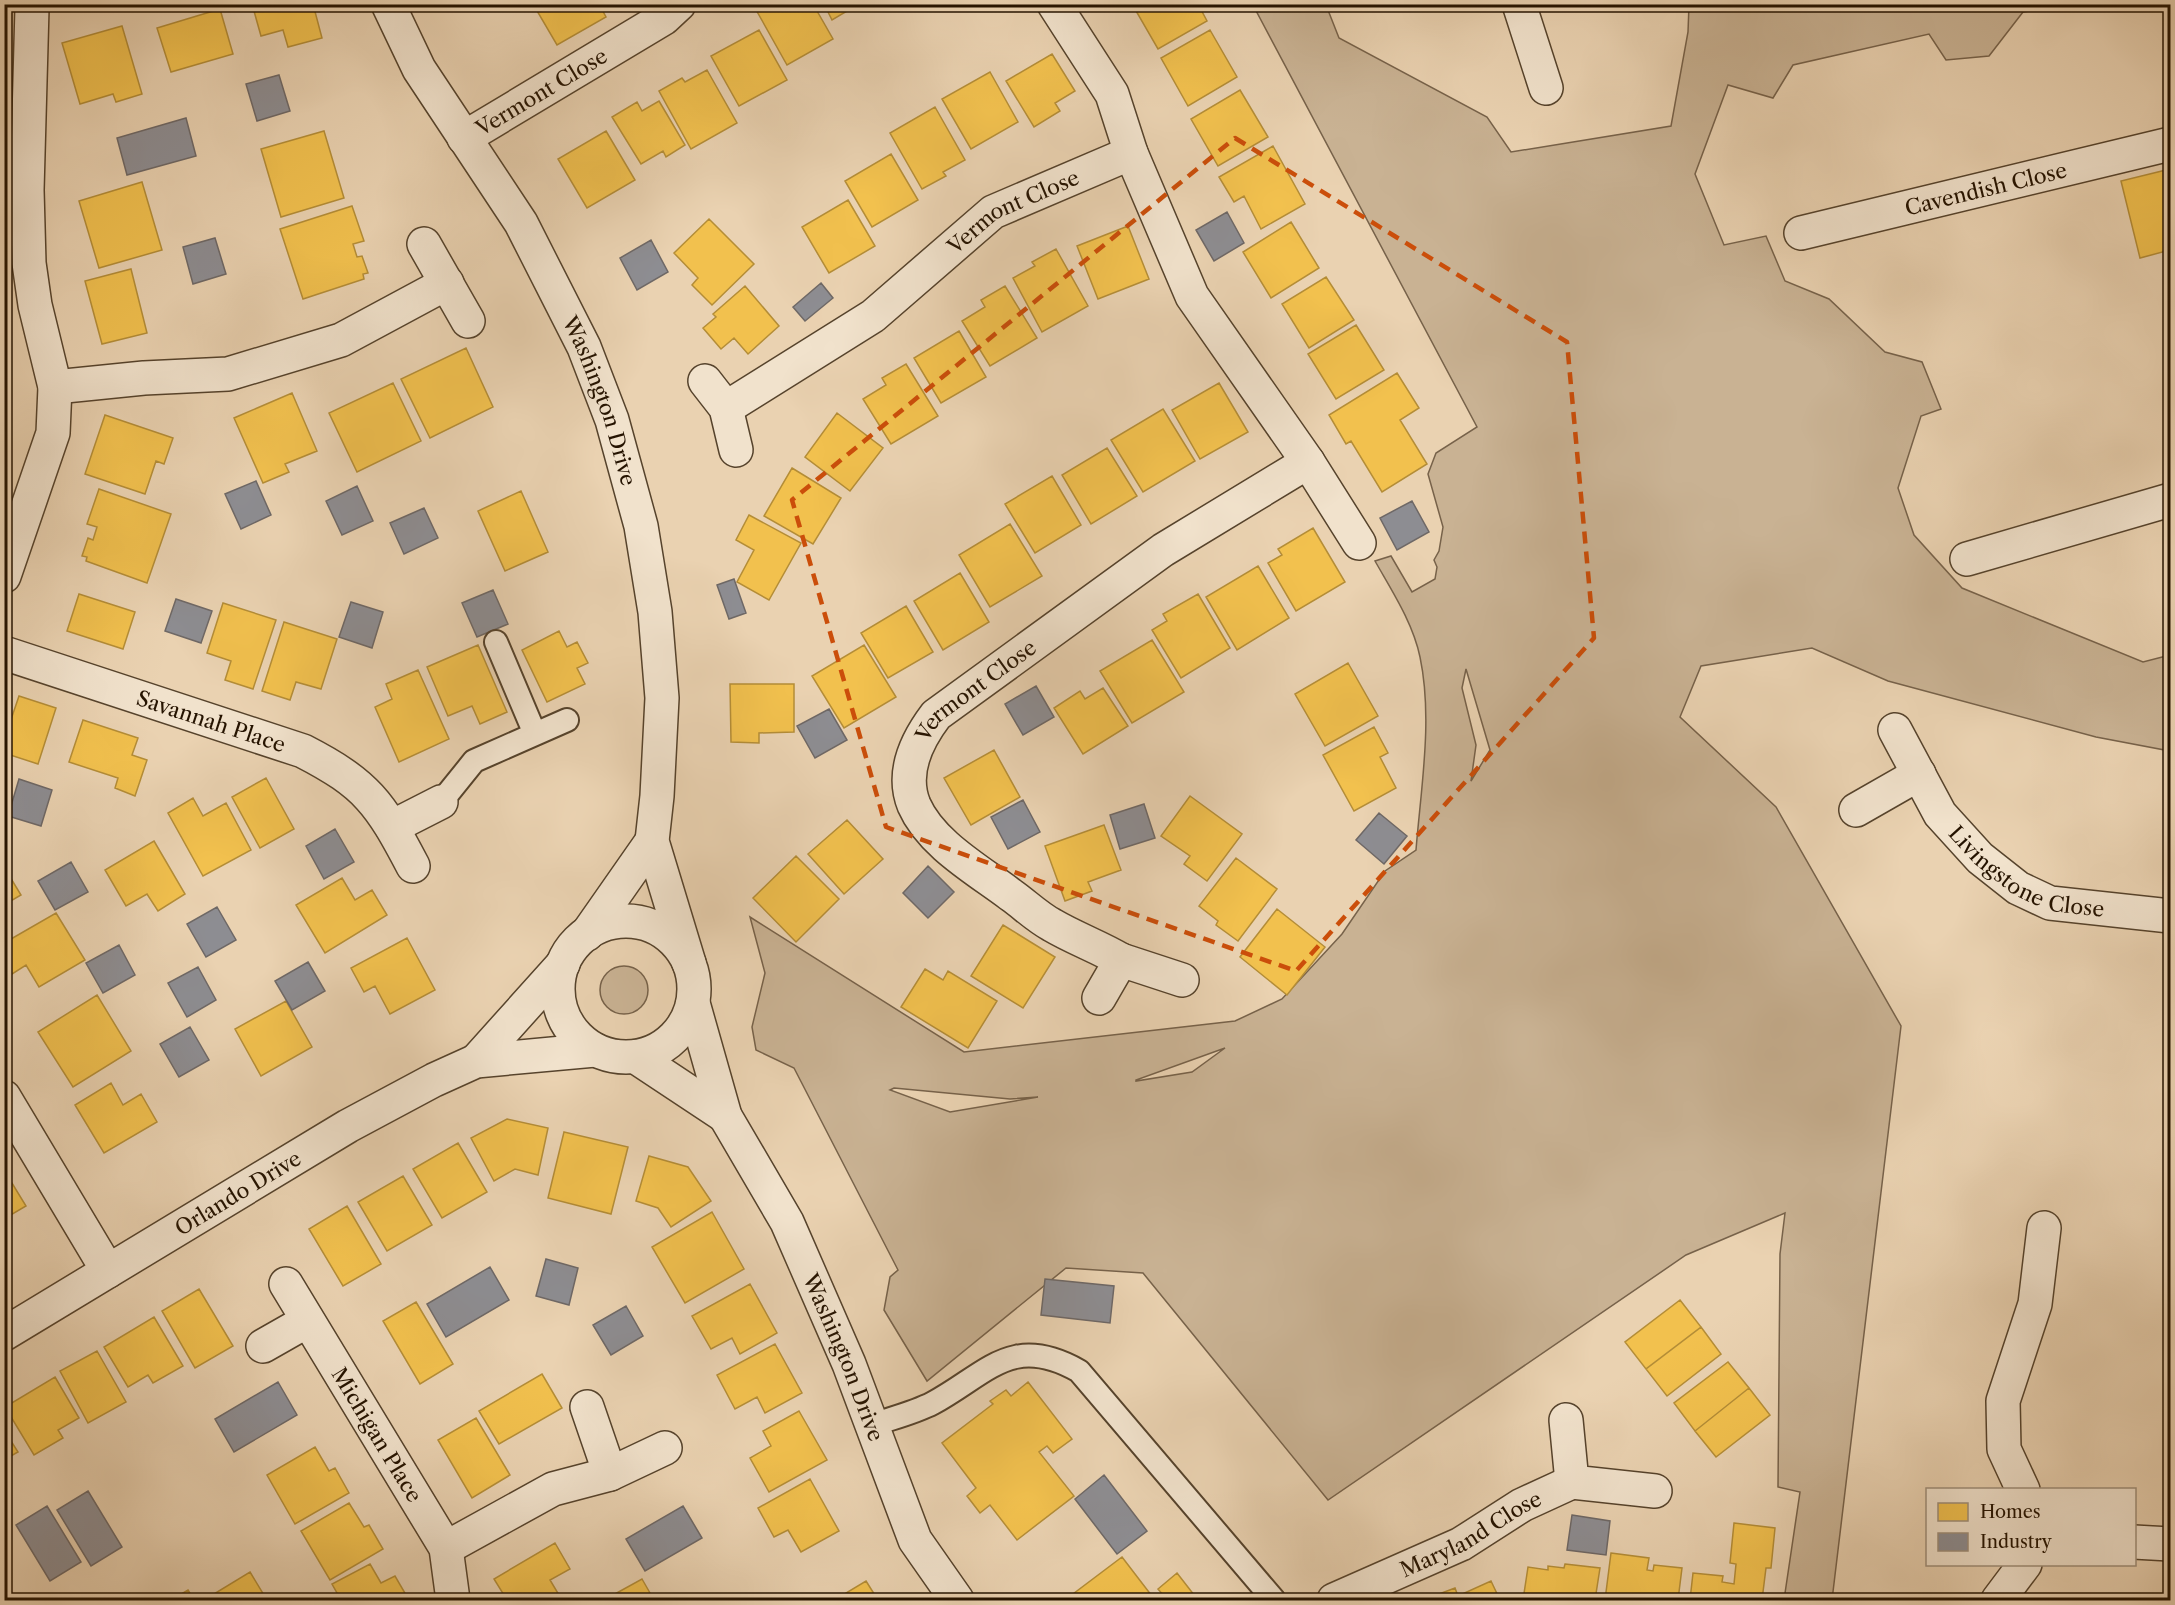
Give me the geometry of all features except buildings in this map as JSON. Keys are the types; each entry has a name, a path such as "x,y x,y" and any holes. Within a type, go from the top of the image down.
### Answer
{"street":[{"name":"Washington Drive","path":"388,4 418,69 520,223 584,347 612,420 641,526 655,612 662,698 657,796 652,841 689,963"},
{"name":"Vermont Close","path":"464,138 664,18 679,4"},
{"path":"1054,4 1112,94 1131,153 1192,296 1308,462 1359,543"},
{"path":"1519,4 1546,88"},
{"path":"4,576 53,433 55,387 35,305 29,263 27,190 30,6"},
{"name":"Cavendish Close","path":"1801,233 2170,144"},
{"name":"Vermont Close","path":"726,408 873,316 993,212 1131,153"},
{"path":"424,244 468,321"},
{"path":"55,387 144,378 228,374 341,340 447,283"},
{"path":"705,381 726,408 736,450"},
{"name":"Vermont Close","path":"1182,980 1121,960 1087,940 1051,924 948,847 925,823 914,803 910,782 913,754 922,733 936,715 1163,549 1308,462"},
{"path":"1967,559 2170,500"},
{"name":"Savannah Place","path":"4,653 303,751 337,768 365,790 392,827 413,866"},
{"name":"Livingstone Close","path":"1895,730 1940,814 1980,858 2018,888 2050,903 2170,916"},
{"path":"1856,810 1919,774"},
{"path":"392,827 441,802"},
{"name":"Washington Drive","path":"587,934 652,841"},
{"path":"615,922 644,923 671,938 689,963 694,982 693,1003 686,1022 674,1038 657,1050 636,1057 615,1056 595,1050 578,1037 566,1020 559,1002 558,983 563,964 573,947 587,934 615,922"},
{"path":"1099,998 1121,960"},
{"name":"Orlando Drive","path":"4,1334 348,1126 476,1061 563,964"},
{"name":"Washington Drive","path":"693,1003 725,1116 787,1222 849,1364 915,1540 957,1600"},
{"name":"Orlando Drive","path":"476,1061 595,1050"},
{"name":"Washington Drive","path":"636,1057 725,1116"},
{"path":"4,1097 108,1271"},
{"path":"2022,1488 2004,1449 2003,1401 2035,1304 2044,1228"},
{"name":"Michigan Place","path":"286,1284 446,1548 453,1600"},
{"path":"263,1346 307,1321"},
{"path":"587,1407 609,1474"},
{"path":"1566,1420 1572,1482 1655,1491"},
{"path":"446,1548 553,1488 609,1474 665,1448"},
{"name":"Maryland Close","path":"1334,1600 1461,1544 1521,1505 1572,1482"},
{"path":"2136,1542 2170,1544"},
{"path":"1998,1600 2024,1566"}],"lane":[{"path":"496,642 535,734"},
{"path":"441,802 474,761 567,720"},
{"path":"872,1425 931,1404 1002,1359 1021,1355 1062,1362 1079,1371 1274,1600"}],"highlighted area":[{"path":"1235,138 1567,342 1594,638 1296,971 886,827 792,500"}],"shaded area":[{"path":"1253,5 1326,5 1339,38 1487,117 1511,152 1671,126 1688,32 1689,5 2066,5 2023,12 1989,56 1946,60 1929,34 1793,65 1773,98 1728,85 1695,174 1724,245 1766,236 1785,281 1829,299 1885,352 1922,362 1941,409 1921,416 1898,488 1914,535 1962,588 2143,662 2170,655 2170,751 2096,737 1888,681 1812,648 1701,666 1680,717 1776,807 1901,1026 1832,1600 1784,1600 1800,1492 1778,1487 1780,1254 1785,1213 1686,1255 1328,1500 1143,1273 1066,1268 927,1381 884,1310 890,1277 898,1270 794,1068 756,1050 752,1027 765,973 750,917 964,1052 1235,1021 1282,999 1342,934 1385,871 1416,850 1425,753 1424,681 1417,644 1401,608 1375,561 1391,556 1412,592 1435,579 1437,567 1434,560 1439,551 1443,527 1428,474 1436,453 1477,427","holes":["1466,669 1490,750 1471,781 1476,745 1462,688","1225,1048 1192,1072 1136,1080","894,1088 1010,1099 1038,1097 950,1112 890,1090"]},
{"path":"619,966 629,966 644,976 648,990 647,999 638,1010 629,1014 619,1014 604,1004 600,995 600,985 610,970"}]}
